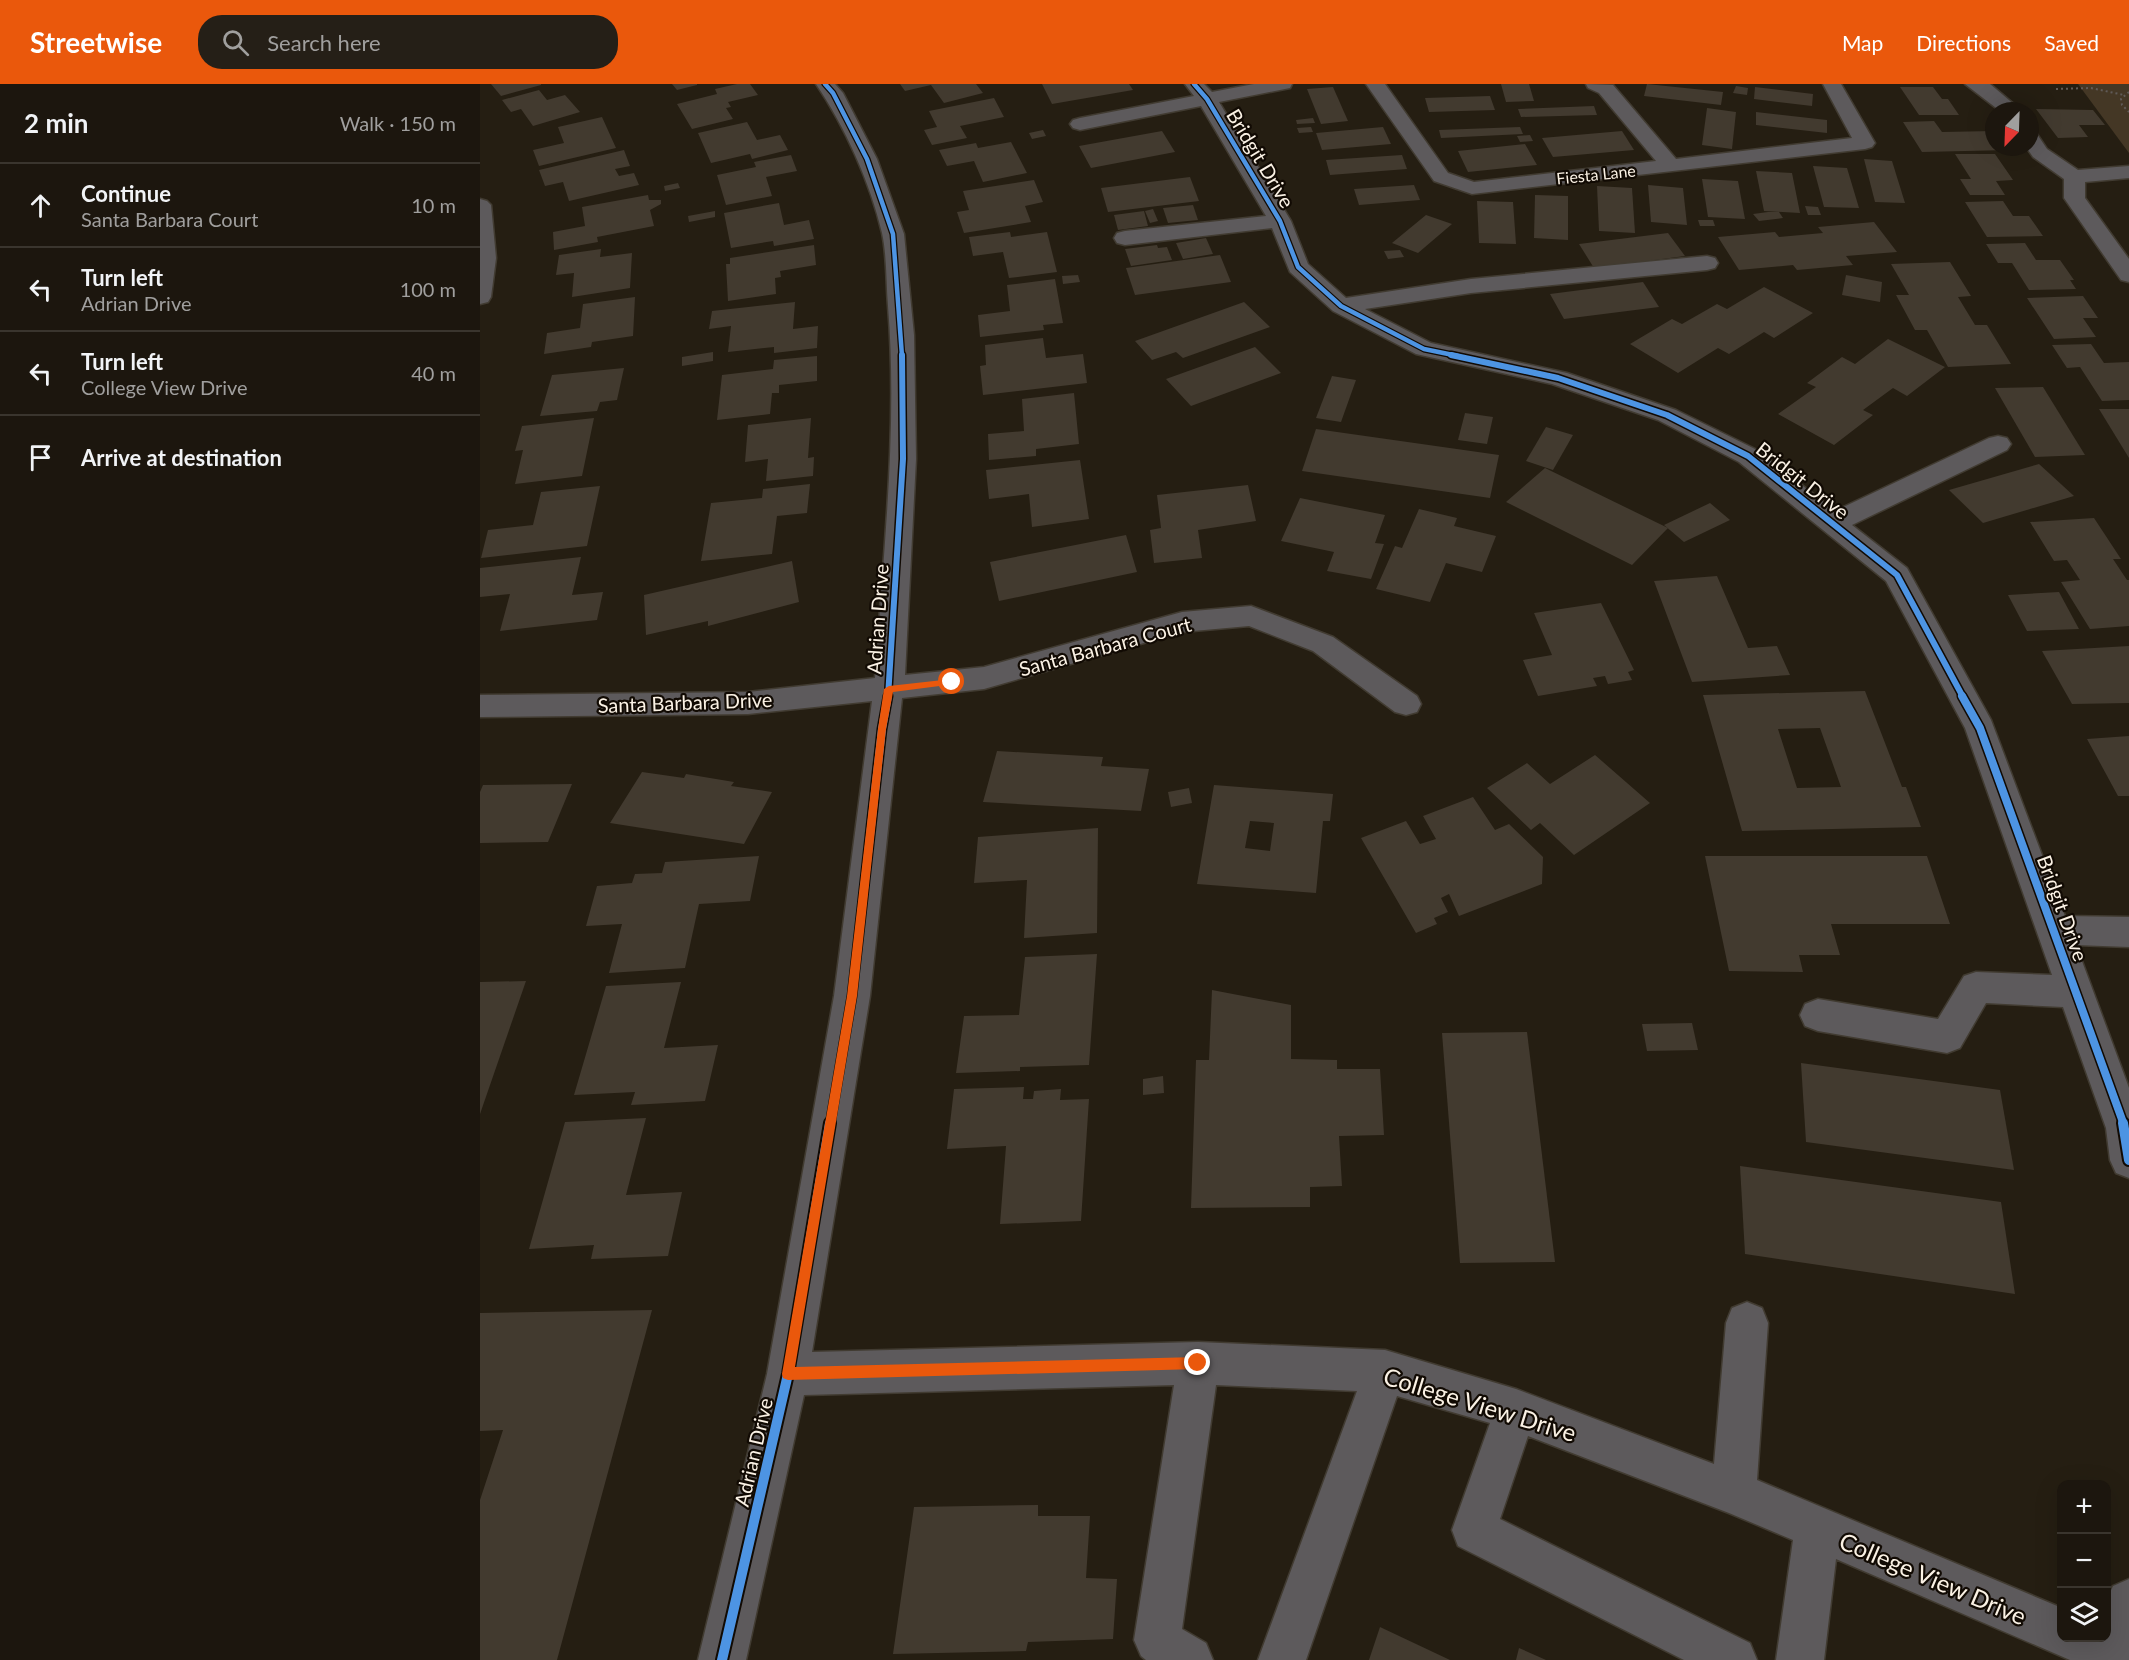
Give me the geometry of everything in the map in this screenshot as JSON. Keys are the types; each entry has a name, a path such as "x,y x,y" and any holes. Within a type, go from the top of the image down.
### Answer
{"street":[{"name":"Adrian Drive","path":"722,1660 788,1374 852,996 882,729 889,689 903,459 902,335 893,234 867,159 833,93 825,84"},
{"path":"1080,124 1201,91 1283,84"},
{"name":"Fiesta Lane","path":"1375,84 1441,177 1472,188 1865,143 1832,84"},
{"path":"1595,84 1606,89 1671,166"},
{"path":"1974,84 1982,87 2001,102"},
{"name":"Bridgit Drive","path":"1201,91 1280,221 1298,267 1341,306 1424,349 1558,378 1667,415 1748,456 1897,575 1980,728 2076,992 2116,1071 2129,1160"},
{"path":"2039,152 2074,177 2106,172 2129,172"},
{"path":"2074,177 2075,198 2129,275"},
{"path":"480,206 485,258 480,297"},
{"path":"1125,238 1280,221"},
{"path":"1341,306 1471,286 1707,263"},
{"path":"1833,523 1998,444"},
{"name":"Santa Barbara Court","path":"889,689 984,678 1182,622 1251,616 1323,644 1406,704"},
{"name":"Santa Barbara Drive","path":"480,706 748,703 889,689"},
{"path":"2053,930 2129,932"},
{"path":"1818,1016 1947,1037 1976,987 2076,992"},
{"path":"1734,1494 1747,1323"},
{"path":"1166,1653 1198,1363"},
{"name":"College View Drive","path":"788,1374 1198,1363 1384,1371 1516,1410 1734,1494 2057,1630"},
{"path":"1282,1660 1384,1371"},
{"path":"1516,1410 1474,1530 1733,1660"},
{"path":"1800,1660 1817,1528"},
{"path":"2083,1642 2126,1660 2129,1602"}],"path":[{"path":"2056,88 2091,88 2124,95"},
{"path":"2129,92 2121,99 2122,105 2129,112"}],"shaded area":[{"path":"2078,84 2129,84 2129,153"}],"building":[{"path":"491,84 541,84 541,85 501,96"},
{"path":"672,84 697,84 697,85 677,90"},
{"path":"737,84 750,84 758,95 728,102 731,107 726,108 733,119 692,129 677,104 717,94 715,89"},
{"path":"900,84 976,84 983,93 944,103 931,85 905,91"},
{"path":"1042,84 1129,84 1133,90 1052,104"},
{"path":"1501,84 1529,84 1534,101 1506,102"},
{"path":"1647,84 1723,92 1721,105 1644,96"},
{"path":"1736,86 1748,88 1747,95 1733,93"},
{"path":"1333,87 1348,121 1321,124 1307,89"},
{"path":"1755,87 1813,94 1812,106 1754,99"},
{"path":"1900,87 1933,87 1942,99 1948,99 1959,115 1919,115"},
{"path":"539,90 547,100 565,95 580,112 533,126 521,109 511,112 502,100"},
{"path":"1490,96 1495,110 1429,112 1425,98"},
{"path":"994,98 1004,117 960,126 967,138 932,145 924,130 937,127 929,111"},
{"path":"1594,106 1597,115 1521,117 1518,109"},
{"path":"1707,108 1736,112 1732,149 1702,145"},
{"path":"2039,109 2093,110 2105,125 2079,125 2088,137 2058,138 2039,113"},
{"path":"1756,112 1827,120 1827,133 1756,125"},
{"path":"602,117 616,148 539,166 533,150 564,143 558,127"},
{"path":"1313,118 1315,123 1297,124 1296,120"},
{"path":"1934,121 1942,132 1985,131 1985,151 1922,152 1903,122"},
{"path":"747,122 757,140 780,135 788,150 752,159 750,154 711,163 698,133"},
{"path":"1311,127 1313,132 1299,133 1297,128"},
{"path":"1383,127 1391,144 1322,150 1316,133"},
{"path":"1520,127 1523,134 1441,138 1439,130"},
{"path":"1043,130 1046,136 1032,139 1029,133"},
{"path":"1162,131 1175,152 1091,168 1079,146"},
{"path":"1622,131 1634,150 1553,157 1542,138"},
{"path":"1530,135 1533,141 1520,142 1517,136"},
{"path":"1011,142 1027,173 983,182 974,161 947,166 939,150 976,143 978,148"},
{"path":"1525,144 1537,165 1468,172 1458,151"},
{"path":"624,150 630,166 615,169 619,176 634,173 639,185 569,201 563,182 545,186 539,170"},
{"path":"1955,154 1996,156 2013,180 1996,181 2005,195 1970,195 1960,179 1971,179"},
{"path":"791,155 797,171 766,177 772,196 726,205 717,175 756,167 754,162"},
{"path":"1402,155 1407,169 1330,175 1326,160"},
{"path":"1864,159 1892,161 1905,203 1875,202"},
{"path":"1813,166 1847,168 1859,208 1824,207"},
{"path":"1756,171 1792,173 1800,213 1764,211"},
{"path":"1190,177 1199,201 1108,212 1101,188"},
{"path":"1702,179 1738,181 1745,219 1708,217"},
{"path":"1034,180 1043,202 1025,206 1031,222 964,233 957,212 969,210 963,191"},
{"path":"678,183 680,188 665,191 664,186"},
{"path":"1414,185 1420,200 1359,205 1354,189"},
{"path":"1648,185 1683,188 1687,225 1651,222"},
{"path":"1597,186 1632,188 1635,233 1599,231"},
{"path":"648,195 649,200 661,200 661,204 650,210 654,226 597,237 598,242 554,250 553,232 585,226 582,207"},
{"path":"1535,195 1568,196 1568,240 1534,238"},
{"path":"1477,201 1513,202 1516,244 1479,243"},
{"path":"2003,201 2013,216 2029,216 2043,236 1987,237 1965,202"},
{"path":"779,203 784,225 809,220 814,239 774,246 773,241 731,248 724,213"},
{"path":"1193,205 1198,220 1168,223 1163,208"},
{"path":"1805,206 1818,207 1821,215 1808,215"},
{"path":"1153,209 1158,221 1150,223 1145,211"},
{"path":"715,211 715,217 689,222 688,216"},
{"path":"1144,211 1148,226 1118,230 1114,215"},
{"path":"1779,212 1783,218 1759,221 1753,214"},
{"path":"1426,215 1452,224 1418,253 1392,243"},
{"path":"1698,220 1713,220 1715,226 1700,226"},
{"path":"1874,222 1897,252 1846,256 1853,265 1797,270 1793,265 1739,270 1718,237 1775,232 1779,237 1823,233 1818,227"},
{"path":"1010,232 1011,237 1047,232 1057,272 1009,278 1003,252 973,256 969,237"},
{"path":"1668,233 1685,256 1594,268 1579,244"},
{"path":"1206,238 1213,254 1183,259 1176,243"},
{"path":"2025,243 2036,260 2060,260 2074,280 2070,280 2076,289 2029,290 2012,263 1998,263 1986,244"},
{"path":"814,245 816,265 780,271 781,277 775,278 776,294 728,301 726,264 730,264 730,258"},
{"path":"1157,245 1158,248 1167,247 1172,260 1131,266 1125,249"},
{"path":"601,249 600,257 632,253 630,288 572,297 574,273 556,275 559,255"},
{"path":"1400,250 1404,257 1388,259 1384,251"},
{"path":"1220,255 1231,282 1135,295 1126,268"},
{"path":"1950,262 1971,296 1958,297 1975,325 1987,325 2011,364 1948,367 1927,330 1915,330 1896,295 1909,295 1891,264"},
{"path":"1078,275 1080,282 1063,284 1062,276"},
{"path":"1846,275 1882,282 1880,302 1842,295"},
{"path":"1055,279 1063,323 1043,325 1044,330 980,337 978,315 1010,311 1007,285"},
{"path":"1643,282 1659,307 1564,319 1550,294"},
{"path":"1764,287 1813,313 1774,338 1764,332 1729,354 1718,348 1678,373 1630,344 1672,319 1682,324 1717,304 1727,309"},
{"path":"2083,296 2098,318 2083,318 2096,337 2054,339 2027,298"},
{"path":"635,297 633,336 592,342 591,347 544,354 547,333 580,328 583,304"},
{"path":"795,302 793,329 818,326 817,348 774,353 774,347 728,352 731,326 709,329 712,311"},
{"path":"1244,302 1270,327 1183,358 1176,352 1152,360 1135,341"},
{"path":"1043,338 1046,358 1083,354 1087,383 983,395 980,366 986,365 985,345"},
{"path":"1888,339 1945,367 1907,396 1893,388 1863,410 1873,415 1834,445 1778,414 1816,387 1807,383 1842,357 1855,364"},
{"path":"2091,344 2104,363 2129,362 2129,400 2102,401 2080,367 2067,368 2052,345"},
{"path":"1255,347 1281,373 1191,406 1166,379"},
{"path":"713,352 713,361 682,366 682,357"},
{"path":"817,356 817,381 779,385 779,393 772,393 770,414 717,420 722,375 773,369 774,360"},
{"path":"624,368 617,400 600,402 597,411 540,416 552,375"},
{"path":"1332,376 1356,380 1341,422 1316,418"},
{"path":"2043,387 2085,455 2035,457 1995,388"},
{"path":"1074,393 1079,444 1036,449 1036,456 989,460 988,434 1024,431 1022,399"},
{"path":"2099,409 2129,409 2129,458"},
{"path":"1465,413 1493,417 1487,444 1458,440"},
{"path":"594,418 582,476 515,484 523,450 515,451 522,426"},
{"path":"811,418 808,458 814,457 813,476 766,481 768,459 745,462 748,425"},
{"path":"1546,427 1573,435 1553,470 1526,461"},
{"path":"1316,429 1499,455 1490,498 1302,471"},
{"path":"1080,460 1089,519 1032,527 1029,494 989,499 986,470"},
{"path":"2039,464 2074,496 1983,523 1949,490"},
{"path":"1545,468 1668,528 1632,565 1506,502"},
{"path":"810,484 807,513 777,516 772,554 701,561 711,503 762,498 763,489"},
{"path":"1248,485 1256,521 1198,530 1202,558 1154,563 1150,530 1161,528 1157,495"},
{"path":"600,486 587,546 481,558 488,530 533,525 541,492"},
{"path":"1300,498 1385,515 1375,543 1384,544 1371,579 1327,571 1334,552 1281,541"},
{"path":"1710,503 1730,520 1684,542 1664,525"},
{"path":"1419,509 1457,518 1454,526 1496,536 1482,572 1446,563 1430,602 1376,589 1395,546 1402,548"},
{"path":"2094,518 2121,559 2113,559 2129,580 2129,626 2090,629 2061,582 2080,580 2067,560 2054,561 2030,522"},
{"path":"1126,535 1137,572 999,601 990,562"},
{"path":"581,557 572,595 603,592 597,620 500,631 510,594 480,597 480,568"},
{"path":"792,561 799,602 708,626 708,621 646,635 644,595"},
{"path":"1717,576 1748,648 1777,646 1790,675 1692,682 1654,581"},
{"path":"2059,592 2079,629 2027,631 2008,595"},
{"path":"1601,603 1634,670 1628,672 1632,680 1608,684 1605,676 1593,678 1597,686 1538,696 1523,660 1552,655 1534,613"},
{"path":"2129,646 2129,703 2072,704 2042,651"},
{"path":"1865,691 1902,787 1906,787 1921,827 1742,831 1703,695","holes":["1820,728 1841,787 1797,788 1778,729"]},
{"path":"2129,736 2129,796 2118,796 2087,739"},
{"path":"997,751 1103,757 1101,766 1149,769 1141,811 983,802"},
{"path":"1595,755 1650,803 1574,855 1540,823 1531,830 1487,788 1527,763 1550,784"},
{"path":"642,772 684,778 686,774 734,782 731,786 772,792 744,844 610,823"},
{"path":"572,784 548,842 480,843 480,792 483,785"},
{"path":"1214,785 1333,794 1330,821 1323,821 1316,893 1197,884","holes":["1250,821 1274,823 1270,851 1245,848"]},
{"path":"1189,788 1192,803 1171,807 1168,792"},
{"path":"1473,797 1495,830 1509,824 1543,857 1542,884 1459,916 1449,894 1441,898 1448,912 1434,918 1437,924 1416,933 1361,838 1406,821 1420,844 1436,839 1423,816"},
{"path":"1098,828 1097,933 1024,938 1027,880 974,883 978,837"},
{"path":"759,856 750,901 699,904 685,968 609,973 622,924 586,926 597,886 632,883 635,874 662,873 665,862"},
{"path":"1705,856 1927,856 1950,924 1831,924 1840,955 1799,955 1803,972 1729,971"},
{"path":"1097,954 1089,1065 1020,1067 1020,1071 956,1073 964,1016 1019,1015 1025,957"},
{"path":"526,981 480,1114 480,982"},
{"path":"681,982 664,1048 718,1045 705,1101 631,1105 635,1092 574,1095 606,986"},
{"path":"1212,990 1291,1005 1291,1059 1337,1060 1337,1069 1380,1069 1384,1135 1339,1136 1342,1186 1310,1187 1310,1207 1191,1208 1196,1060 1209,1060"},
{"path":"1692,1023 1698,1050 1647,1051 1642,1024"},
{"path":"1527,1032 1555,1262 1460,1263 1442,1033"},
{"path":"1801,1063 2000,1090 2014,1170 1806,1142"},
{"path":"1163,1076 1164,1093 1143,1095 1143,1079"},
{"path":"1024,1087 1023,1099 1033,1099 1034,1091 1061,1089 1060,1100 1089,1099 1081,1221 1000,1224 1006,1146 947,1149 954,1089"},
{"path":"646,1118 626,1195 682,1192 668,1256 591,1259 594,1245 529,1249 565,1122"},
{"path":"1740,1166 2001,1202 2015,1294 1745,1254"},
{"path":"652,1310 557,1660 480,1660 480,1500 503,1430 480,1431 480,1313"},
{"path":"1038,1505 1038,1516 1090,1516 1086,1578 1117,1579 1113,1639 1028,1642 1026,1651 893,1654 914,1507"},
{"path":"1380,1627 1450,1660 1369,1660"},
{"path":"1519,1648 1546,1660 1516,1660"}],"cycle path":[{"path":"722,1660 788,1374 852,996 882,729 889,689 903,459 902,335 893,234 867,159 833,93 825,84"},
{"path":"1194,84 1207,99 1280,221 1298,267 1341,306 1424,349 1558,378 1667,415 1748,456 1897,575 1980,728 2125,1128 2129,1160"}],"route":[{"path":"952,682 889,689 882,729 852,996 788,1374 1198,1363"}]}
